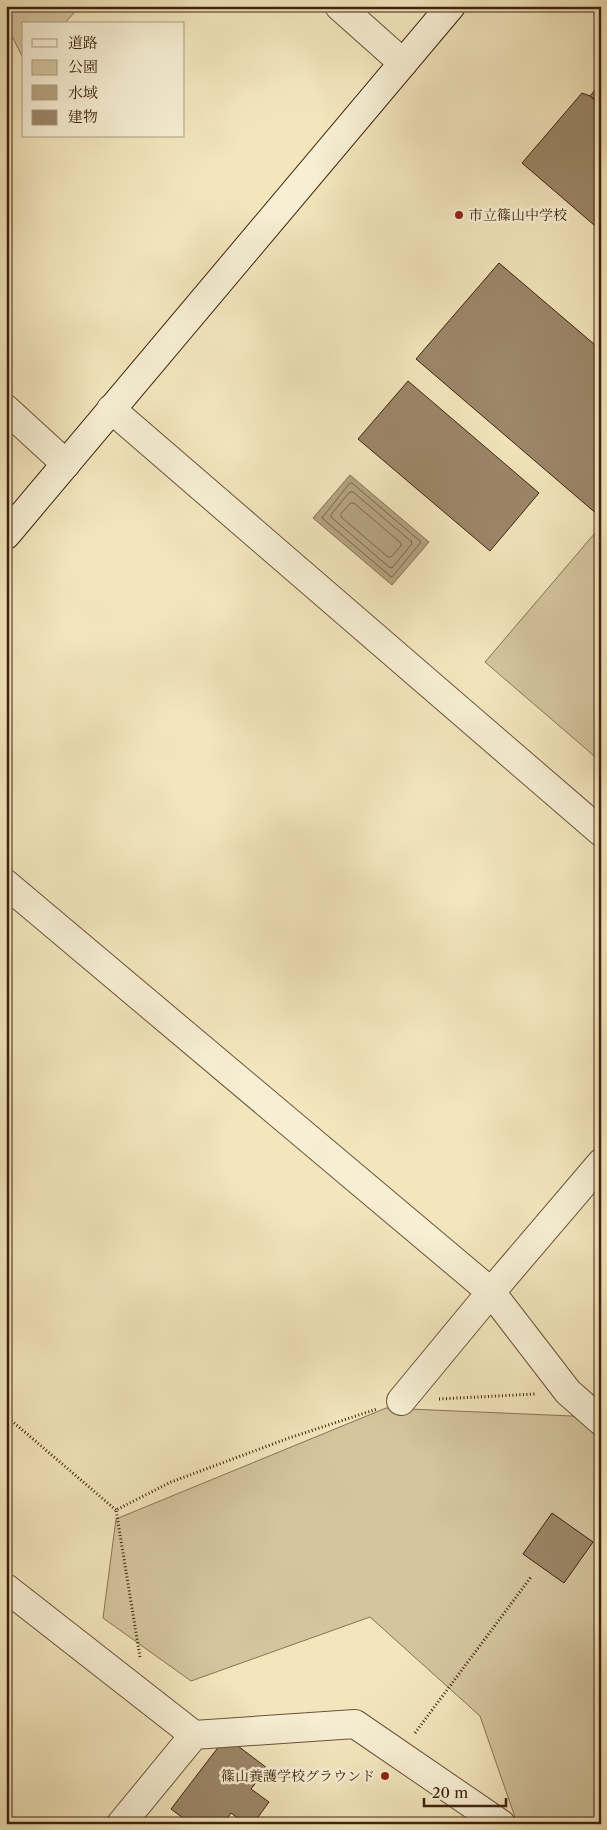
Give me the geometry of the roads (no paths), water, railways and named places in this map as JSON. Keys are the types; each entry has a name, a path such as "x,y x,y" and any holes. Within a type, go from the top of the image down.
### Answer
{"street":[{"path":"339,6 403,63"},
{"path":"6,534 451,6"},
{"path":"6,408 66,464"},
{"path":"112,409 601,832"},
{"path":"6,884 491,1292 568,1392 601,1421"},
{"path":"401,1402 491,1292 601,1163"},
{"path":"6,1588 194,1734 355,1724 501,1824"},
{"path":"121,1824 194,1734"}],"water":[{"path":"350,475 429,542 392,585 313,518"}],"place":[{"name":"市立篠山中学校","path":"459,215"},
{"name":"篠山養護学校グラウンド","path":"385,1776"}]}
